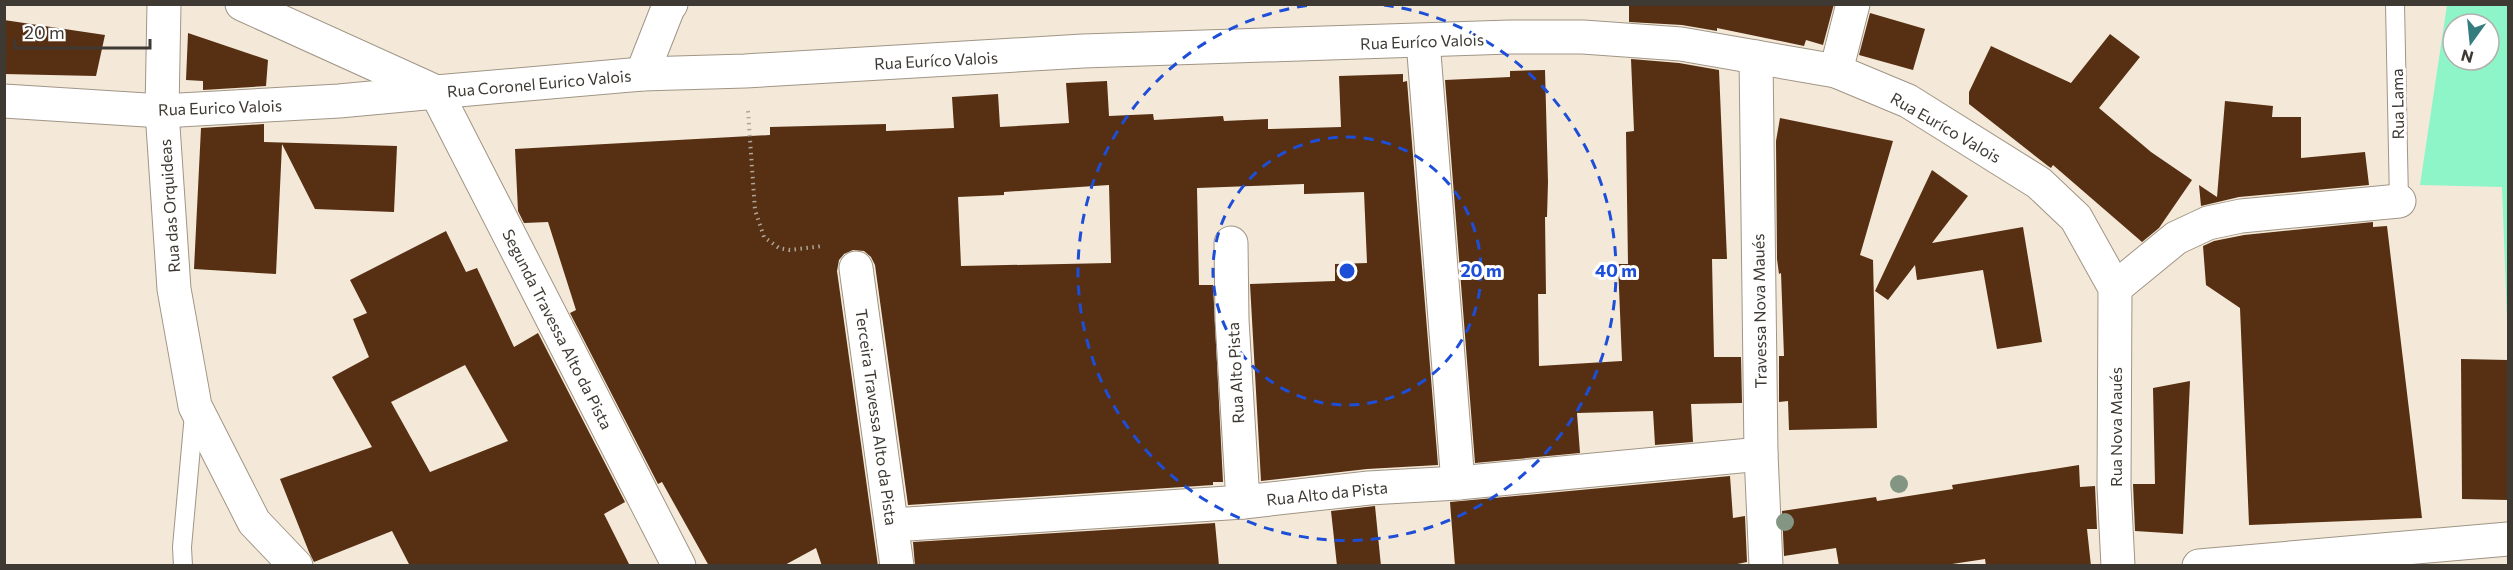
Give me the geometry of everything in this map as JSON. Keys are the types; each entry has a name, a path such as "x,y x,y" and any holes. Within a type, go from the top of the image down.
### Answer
{"street":[{"name":"Rua das Orquideas","path":"164,4 162,111 169,179 174,289 195,406"},
{"path":"242,4 436,92"},
{"path":"642,74 671,4"},
{"path":"1836,71 1853,4"},
{"name":"Rua Euríco Valois","path":"642,74 745,71 1083,51 1510,37 1583,37 1681,44 1836,71 1908,101 2039,183 2076,218 2115,288"},
{"path":"1424,41 1458,483"},
{"name":"Travessa Nova Maués","path":"1756,57 1761,454 1766,566"},
{"name":"Rua Coronel Eurico Valois","path":"436,92 642,74"},
{"name":"Rua Eurico Valois","path":"4,101 162,111 339,101 436,92"},
{"name":"Segunda Travessa Alto da Pista","path":"436,92 680,566"},
{"path":"2115,288 2176,238 2208,223 2241,216 2399,201"},
{"name":"Rua Alto Pista","path":"1231,243 1233,330 1243,502"},
{"name":"Terceira Travessa Alto da Pista","path":"856,268 897,566"},
{"name":"Rua Nova Maués","path":"2115,288 2114,487 2118,566"},
{"path":"195,406 254,522 296,566"},
{"name":"Rua Alto da Pista","path":"893,525 1243,502 1369,488 1458,483 1761,454"},
{"path":"2199,566 2508,540"}],"lane":[{"name":"Rua Lama","path":"2395,6 2399,201"},
{"path":"183,566 182,547 195,406"}],"path":[{"path":"745,71 755,210 764,237 779,248 790,250 831,245 845,254 856,268"}],"green space":[{"path":"2447,5 2508,5 2508,348 2502,187 2420,185 2441,45 2441,72 2501,72 2501,12 2446,12"}],"building":[{"path":"1629,4 1834,4 1823,45 1806,40 1804,46 1717,28 1717,31 1682,25 1629,22"},
{"path":"1870,13 1925,29 1913,70 1859,55"},
{"path":"4,20 105,35 96,76 4,74"},
{"path":"188,33 268,60 266,86 203,90 203,81 186,80"},
{"path":"2110,34 2140,57 2099,108 2151,152 2192,180 2159,228 2142,242 2053,165 2051,168 2048,166 1969,104 1969,92 1991,46 2071,83"},
{"path":"1631,59 1679,63 1719,70 1727,259 1712,259 1714,357 1741,357 1742,403 1691,404 1693,442 1655,445 1653,411 1577,413 1580,453 1475,463 1445,80 1510,77 1510,71 1545,70 1548,182 1547,217 1545,217 1546,294 1538,294 1539,366 1622,361 1618,264 1628,264 1626,132 1634,131"},
{"path":"1403,74 1403,82 1407,81 1438,465 1367,469 1261,481 1250,284 1335,281 1335,264 1367,263 1364,192 1304,194 1304,184 1197,188 1199,285 1213,285 1223,482 1213,482 1213,485 908,505 875,265 864,251 853,250 844,254 839,260 837,271 878,566 822,566 816,548 783,566 709,566 662,482 658,484 570,313 576,310 548,222 524,223 518,211 515,149 770,135 770,127 886,124 886,131 954,128 952,97 998,94 1000,127 1069,123 1066,83 1107,81 1109,116 1153,114 1154,120 1223,116 1224,121 1268,119 1268,129 1341,127 1339,76","holes":["1109,185 1111,263 961,266 958,197"]},
{"path":"2225,101 2273,106 2272,117 2301,117 2301,158 2365,152 2369,185 2239,197 2201,206 2199,185 2217,197"},
{"path":"1780,118 1893,141 1860,255 1873,260 1877,428 1789,430 1788,401 1779,402 1779,356 1784,356 1781,273 1779,274 1777,259 1776,141"},
{"path":"264,124 264,142 397,146 394,212 315,209 282,144 276,274 194,269 201,128"},
{"path":"1932,170 1968,196 1932,243 2023,227 2042,342 1997,349 1983,270 1917,280 1915,265 1888,300 1875,291"},
{"path":"2373,222 2373,227 2387,226 2422,518 2249,525 2240,308 2206,285 2203,246 2214,241 2244,235"},
{"path":"446,231 466,272 477,268 514,347 538,333 625,502 604,514 630,566 410,566 392,531 314,562 280,479 372,447 332,377 369,357 353,319 367,313 350,280","holes":["465,365 508,441 430,472 391,402"]},
{"path":"2461,359 2508,360 2508,500 2462,499"},
{"path":"2190,381 2183,534 2135,531 2133,484 2155,484 2153,388"},
{"path":"2079,465 2080,487 2095,486 2097,529 2087,529 2091,566 1986,566 1985,559 1939,566 1839,566 1836,548 1784,556 1782,511 1876,497 1877,501 1953,489 1952,485"},
{"path":"1730,476 1733,518 1745,516 1747,562 1728,566 1455,566 1450,502"},
{"path":"1375,506 1381,566 1337,566 1331,511"},
{"path":"1215,523 1219,566 915,566 913,542"}]}
